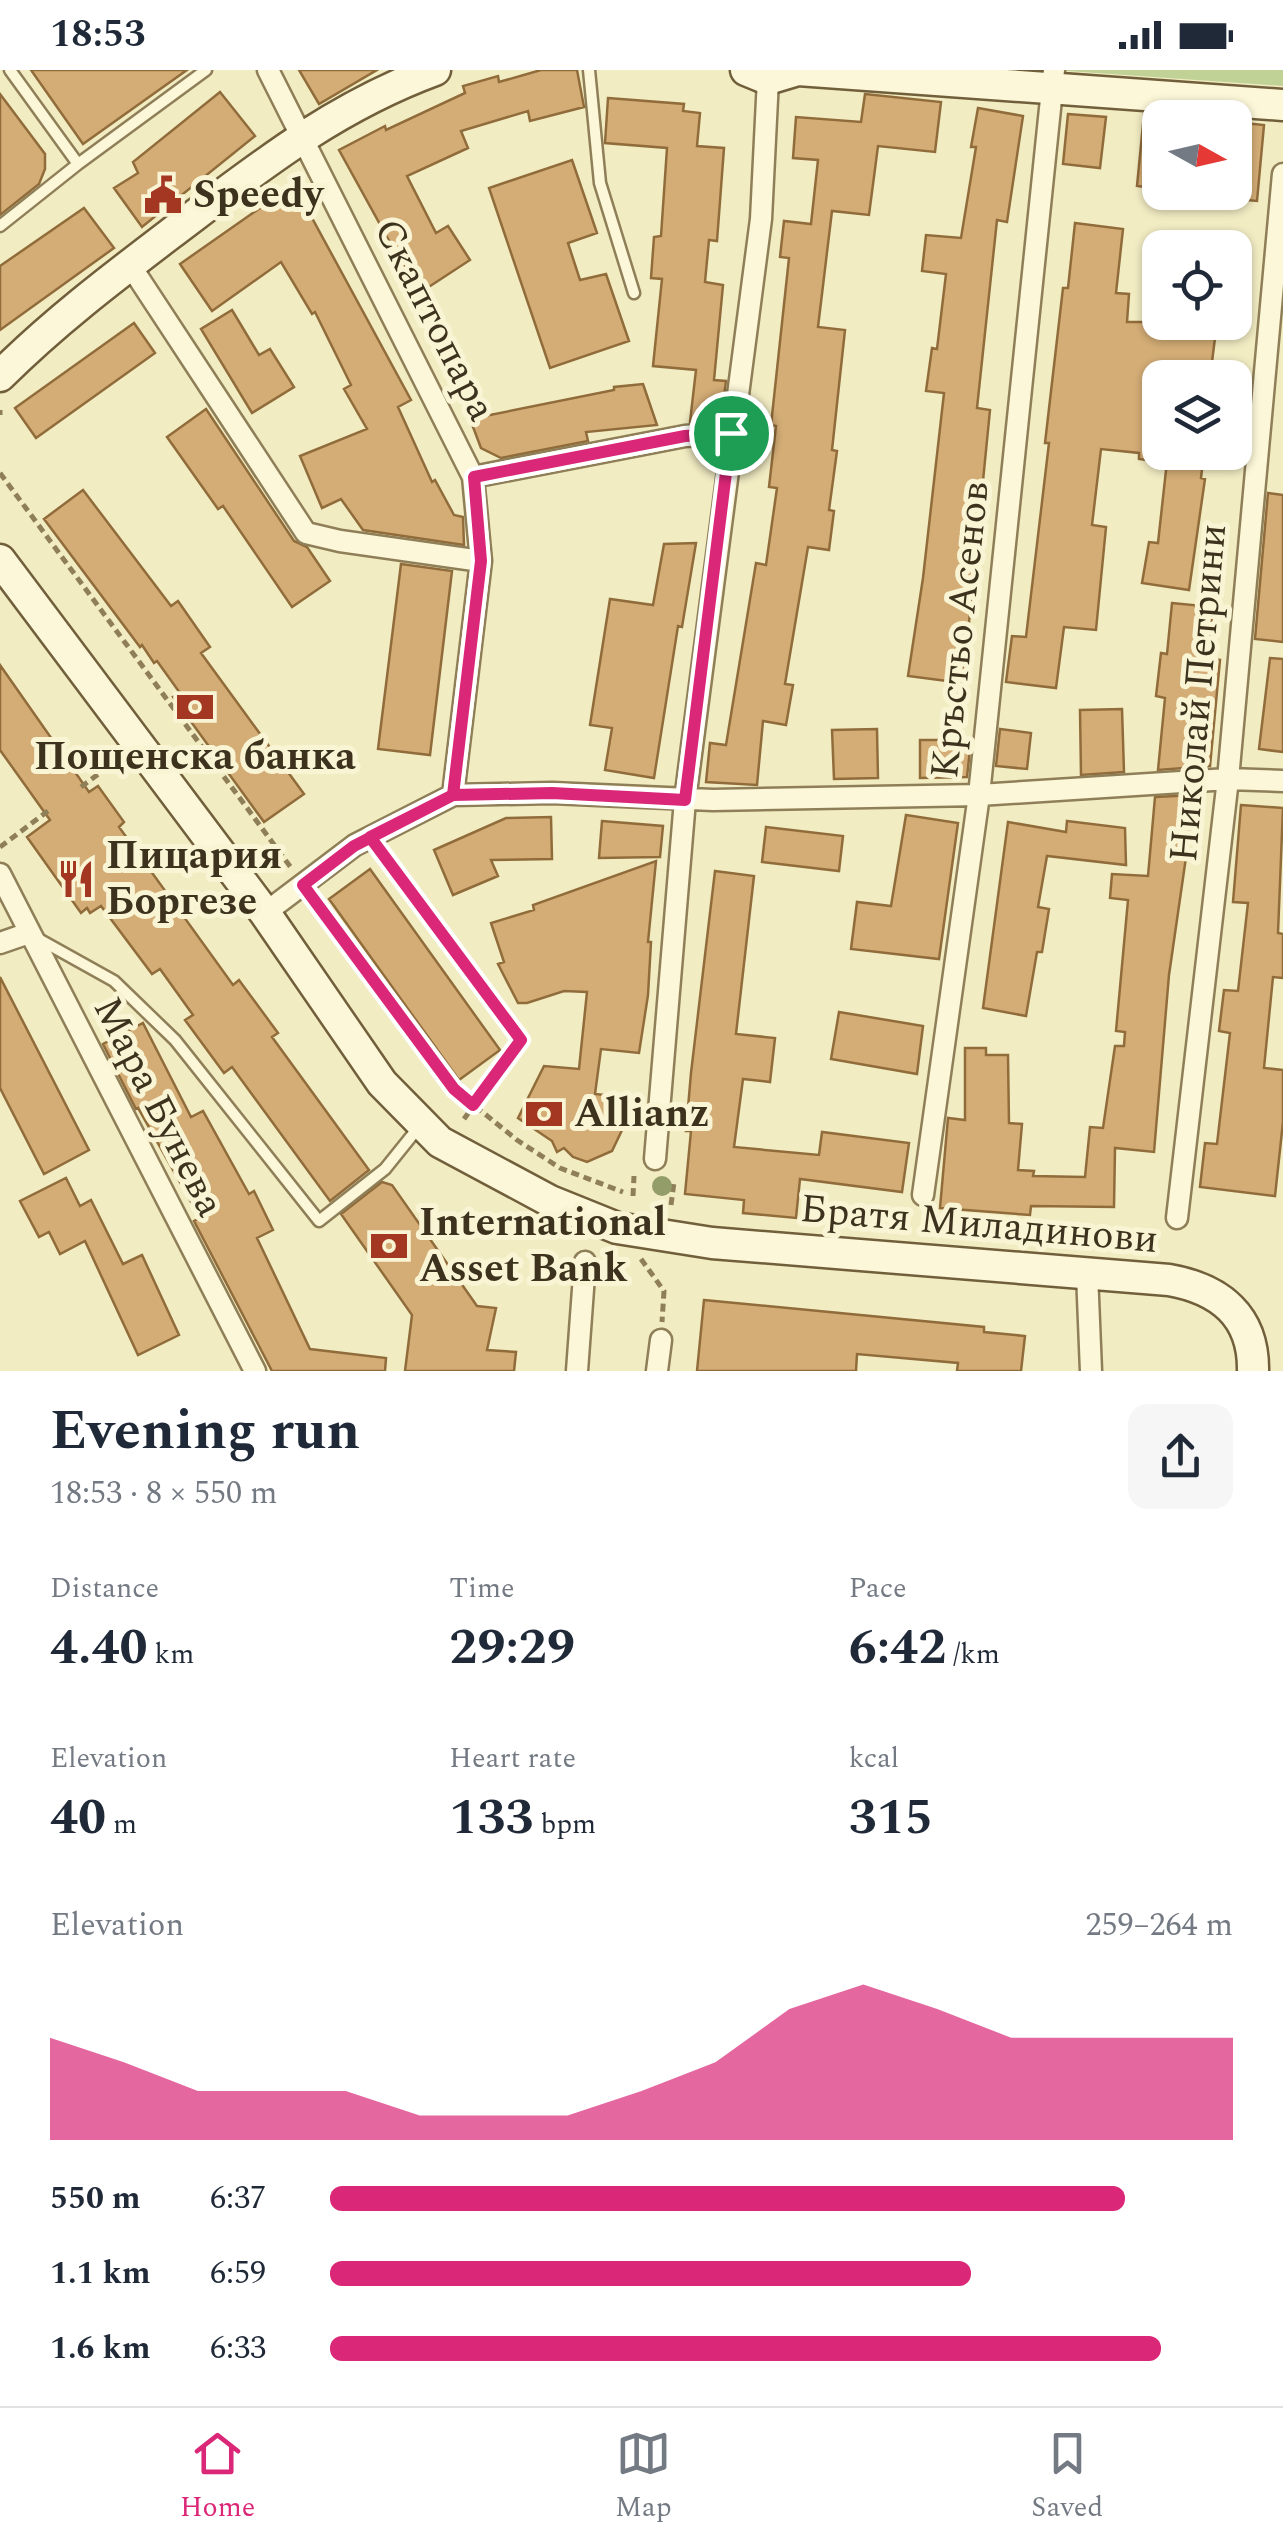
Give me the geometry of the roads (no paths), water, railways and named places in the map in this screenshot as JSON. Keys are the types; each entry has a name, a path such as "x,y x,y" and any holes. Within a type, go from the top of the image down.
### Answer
{"street":[{"name":"Скаптопара","path":"268,70 474,477 481,561 453,795"},
{"path":"0,376 44,332 301,136 435,70"},
{"path":"655,1159 685,800 778,72 1054,80 1283,106"},
{"name":"Кръстьо Асенов","path":"923,1195 979,795 1054,80"},
{"name":"Николай Петрини","path":"1177,1218 1228,779 1283,174"},
{"path":"130,264 306,532 340,541 481,561"},
{"path":"0,348 44,332"},
{"path":"474,477 685,436 731,433"},
{"name":"Братя Миладинови","path":"0,560 265,913 382,1082 445,1145 537,1194 617,1228 643,1247 712,1244 1087,1272 1199,1286 1229,1307 1246,1330 1254,1371"},
{"path":"265,913 370,837 453,795 552,793 685,800 979,795 1228,779 1283,781"},
{"name":"Мара Бунева","path":"0,874 255,1371"},
{"path":"0,943 29,933"},
{"path":"577,1371 585,1262"},
{"path":"1087,1272 1092,1371"},
{"path":"658,1371 661,1340"}],"lane":[{"path":"10,70 78,164"},
{"path":"0,226 206,70"},
{"path":"589,70 600,182 634,292"},
{"path":"370,837 491,1003"},
{"path":"29,933 114,981 175,1040 320,1220 386,1168 422,1123"}],"place":[{"name":"Speedy","path":"163,195"},
{"name":"Пощенска банка","path":"195,707"},
{"name":"Пицария Боргезе","path":"76,879"},
{"name":"Allianz","path":"544,1114"},
{"name":"International Asset Bank","path":"389,1246"}]}
